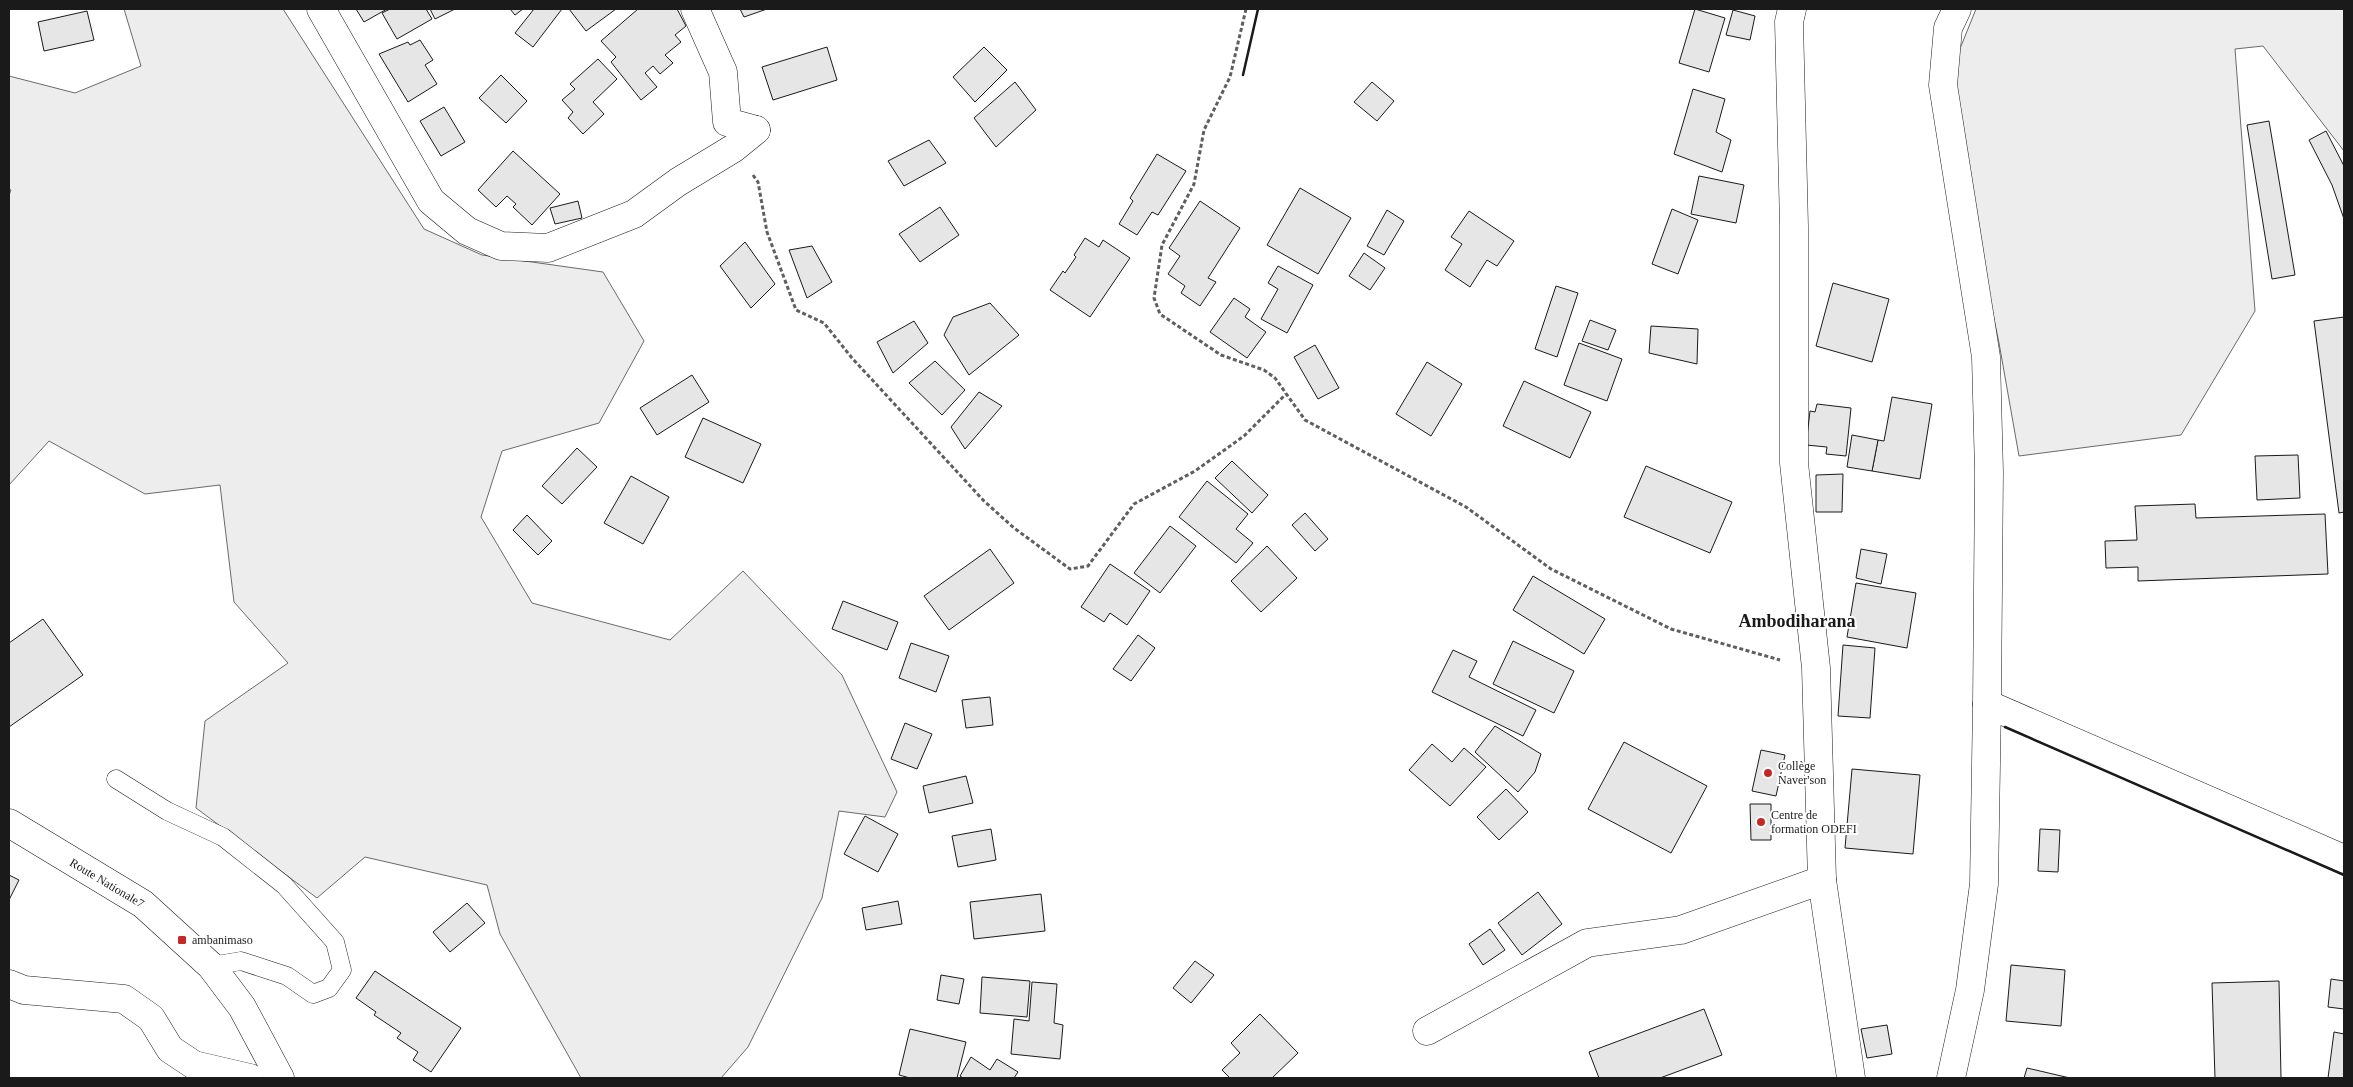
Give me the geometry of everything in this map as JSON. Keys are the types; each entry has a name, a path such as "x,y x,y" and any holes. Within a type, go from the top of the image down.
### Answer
{"street":[{"path":"321,9 431,201 467,231 501,246 548,248 634,214 678,182 734,148 756,130 727,122 723,72 695,9"},
{"path":"1792,9 1788,22 1794,226 1794,463 1816,668 1822,880 1851,1078"},
{"path":"1951,1078 1970,990 1984,884 1989,472 1986,357 1943,86 1948,28 1957,9"},
{"path":"1987,704 2344,859"},
{"name":"Route Nationale7","path":"9,823 143,904 211,966 242,1007 280,1078"},
{"path":"1427,1032 1587,944 1681,930 1822,880"},
{"path":"9,984 24,990 124,999 151,1018 170,1049 194,1065 250,1078"}],"lane":[{"path":"116,778 167,811 223,837 284,885 335,942 342,970 329,988 313,994 288,976 241,961 211,966"}],"path":[{"path":"1246,9 1230,77 1204,130 1194,184 1162,245 1154,298 1160,314 1221,355 1264,370 1275,378 1305,420 1466,507 1551,569 1671,629 1745,651 1816,668"},
{"path":"734,148 758,182 767,232 796,310 824,323 852,358 984,501 1014,528 1070,568 1088,566 1134,504 1195,471 1244,436 1286,394"}],"shaded area":[{"path":"124,9 283,9 424,229 482,255 603,272 644,341 599,423 502,451 481,517 532,603 670,640 743,571 842,675 897,792 885,817 839,811 822,898 748,1047 721,1078 581,1078 500,934 487,885 365,857 317,898 196,808 205,721 288,663 234,602 220,485 145,494 49,441 9,485 9,195 11,190 9,189 9,76 75,93 141,66"},
{"path":"1976,9 2344,9 2344,151 2263,46 2235,49 2255,311 2181,435 2019,456 1999,343 1962,165 1951,71"}],"building":[{"path":"356,9 387,9 364,22"},
{"path":"390,9 426,9 432,19 397,39 382,13"},
{"path":"430,9 455,9 435,19"},
{"path":"510,9 523,9 515,15"},
{"path":"534,9 562,9 533,47 515,33"},
{"path":"569,9 616,9 586,31"},
{"path":"638,9 677,9 686,26 675,35 681,42 665,55 673,63 660,74 653,66 645,73 657,87 641,100 611,62 616,57 601,41"},
{"path":"740,9 767,9 744,17"},
{"path":"1695,9 1725,18 1709,72 1679,63"},
{"path":"1733,10 1755,16 1750,40 1726,35"},
{"path":"87,11 94,40 44,51 38,22"},
{"path":"420,40 433,60 425,65 437,84 408,102 379,54 408,42 410,45"},
{"path":"827,47 837,80 773,100 762,67"},
{"path":"984,47 1007,70 975,102 953,77"},
{"path":"598,59 617,79 593,102 604,114 583,134 568,118 573,112 562,100 575,89 570,84"},
{"path":"501,75 527,101 506,123 479,98"},
{"path":"1015,82 1036,110 996,147 974,118"},
{"path":"1372,82 1394,101 1377,121 1354,102"},
{"path":"1693,89 1725,99 1716,132 1731,140 1722,172 1674,154"},
{"path":"444,107 465,142 441,156 420,121"},
{"path":"2269,121 2295,275 2272,279 2247,125"},
{"path":"2326,131 2344,166 2344,219 2332,185 2309,140"},
{"path":"929,140 946,163 904,186 888,161"},
{"path":"513,151 560,194 532,225 513,207 516,204 507,196 496,207 478,190"},
{"path":"1157,154 1186,171 1158,215 1152,212 1137,235 1119,224 1133,201 1130,198"},
{"path":"1699,176 1744,185 1736,223 1691,214"},
{"path":"1300,188 1351,218 1318,274 1267,245"},
{"path":"578,201 582,218 555,224 550,208"},
{"path":"1200,201 1240,228 1208,278 1216,282 1200,306 1181,293 1185,286 1168,274 1180,256 1169,248"},
{"path":"940,207 959,235 920,262 899,234"},
{"path":"1672,209 1698,220 1678,274 1652,264"},
{"path":"1387,210 1404,221 1384,255 1367,246"},
{"path":"1469,211 1514,241 1497,266 1487,260 1470,287 1445,270 1462,244 1451,237"},
{"path":"1085,238 1099,247 1103,240 1130,258 1090,317 1050,290 1063,271 1065,273 1076,257 1074,255"},
{"path":"745,242 775,284 751,308 720,266"},
{"path":"812,246 832,282 807,298 789,250"},
{"path":"1364,253 1385,268 1370,290 1349,276"},
{"path":"1278,266 1313,285 1287,333 1261,319 1278,289 1268,283"},
{"path":"1833,283 1889,299 1872,362 1816,346"},
{"path":"1556,286 1578,293 1557,357 1535,349"},
{"path":"1234,298 1250,309 1245,317 1266,332 1247,358 1210,332"},
{"path":"990,303 1019,335 969,375 944,335 953,317"},
{"path":"2344,317 2344,512 2339,513 2314,321"},
{"path":"1590,320 1616,330 1608,350 1582,341"},
{"path":"914,321 928,343 893,373 877,342"},
{"path":"1651,326 1698,329 1697,364 1649,353"},
{"path":"1579,343 1622,359 1607,401 1564,385"},
{"path":"1315,345 1339,388 1318,399 1294,357"},
{"path":"935,361 965,390 942,415 909,383"},
{"path":"1427,362 1462,384 1431,436 1396,414"},
{"path":"692,375 709,402 657,435 640,408"},
{"path":"1524,381 1591,412 1570,458 1503,426"},
{"path":"979,392 1002,406 965,449 951,427"},
{"path":"1892,397 1932,404 1920,479 1872,471 1878,440 1884,441"},
{"path":"1817,404 1851,408 1846,456 1826,454 1827,447 1806,445 1810,411 1815,412"},
{"path":"703,418 761,444 743,483 685,457"},
{"path":"1852,435 1878,440 1872,471 1847,467"},
{"path":"577,448 597,467 562,504 542,486"},
{"path":"2298,455 2300,498 2257,500 2255,456"},
{"path":"1232,461 1268,495 1252,513 1215,478"},
{"path":"1646,466 1732,502 1710,553 1624,517"},
{"path":"1843,474 1842,512 1816,512 1816,475"},
{"path":"631,476 669,497 643,544 604,523"},
{"path":"1207,481 1248,514 1236,529 1253,543 1236,563 1179,517"},
{"path":"2195,504 2196,518 2325,514 2328,574 2138,581 2138,567 2106,568 2105,541 2137,540 2135,506"},
{"path":"1305,513 1328,539 1315,551 1292,525"},
{"path":"527,515 552,541 538,555 513,530"},
{"path":"1170,526 1196,546 1160,593 1134,573"},
{"path":"1267,546 1297,578 1261,612 1231,581"},
{"path":"990,549 1014,583 949,630 924,596"},
{"path":"1861,549 1887,554 1881,584 1856,578"},
{"path":"1110,564 1150,591 1127,625 1110,613 1104,622 1081,607"},
{"path":"1533,576 1605,619 1584,654 1513,610"},
{"path":"1856,583 1916,593 1907,648 1847,637"},
{"path":"843,601 898,622 887,650 832,629"},
{"path":"43,619 83,675 9,727 9,643"},
{"path":"1138,635 1155,648 1131,681 1113,669"},
{"path":"1513,641 1574,671 1554,713 1493,684"},
{"path":"911,643 949,656 936,692 899,678"},
{"path":"1843,645 1875,648 1870,718 1838,716"},
{"path":"1453,650 1477,661 1469,677 1536,710 1523,736 1432,692"},
{"path":"990,697 993,725 966,728 962,700"},
{"path":"905,723 932,734 917,769 891,759"},
{"path":"1495,726 1541,754 1535,772 1518,792 1475,752"},
{"path":"1624,742 1707,786 1671,853 1588,809"},
{"path":"1432,744 1452,762 1464,748 1486,767 1450,806 1409,770"},
{"name":"Collège Naver'son","path":"1761,750 1785,755 1776,796 1752,791"},
{"path":"1852,769 1920,775 1913,854 1845,848"},
{"path":"966,776 973,803 929,813 923,786"},
{"path":"1506,789 1528,812 1499,840 1477,817"},
{"name":"Centre de formation ODEFI","path":"1750,804 1771,804 1771,840 1751,840"},
{"path":"865,816 898,834 878,872 844,854"},
{"path":"991,829 996,860 958,867 952,836"},
{"path":"2040,829 2060,830 2058,872 2038,871"},
{"path":"9,875 19,880 9,900"},
{"path":"1538,892 1562,924 1522,955 1498,923"},
{"path":"1041,894 1045,931 974,939 970,902"},
{"path":"898,901 902,924 866,930 862,908"},
{"path":"467,903 485,923 450,952 433,932"},
{"path":"1490,929 1505,950 1483,965 1469,944"},
{"path":"1195,961 1214,975 1191,1003 1173,988"},
{"path":"2011,965 2065,970 2061,1026 2006,1021"},
{"path":"375,971 461,1028 431,1072 413,1060 418,1052 397,1038 401,1033 374,1015 376,1012 356,998"},
{"path":"941,975 964,979 959,1004 937,1000"},
{"path":"982,977 1030,981 1027,1017 980,1013"},
{"path":"2331,979 2344,981 2344,1009 2328,1007"},
{"path":"2279,981 2281,1078 2215,1078 2212,983"},
{"path":"1032,982 1057,984 1054,1023 1063,1025 1060,1059 1011,1054 1014,1019 1029,1021"},
{"path":"1704,1009 1722,1055 1660,1078 1599,1078 1589,1052"},
{"path":"1260,1014 1298,1053 1272,1078 1230,1078 1222,1070 1240,1053 1231,1043"},
{"path":"1887,1025 1892,1054 1867,1058 1861,1029"},
{"path":"910,1029 966,1042 957,1078 910,1078 899,1075"},
{"path":"2334,1032 2344,1034 2344,1078 2328,1078"},
{"path":"971,1057 990,1070 997,1059 1018,1072 1014,1078 963,1078 960,1076"},
{"path":"2027,1068 2070,1078 2024,1078"}],"wall":[{"path":"1243,75 1258,9"},
{"path":"2005,727 2344,875"}],"place":[{"name":"Collège Naver'son","path":"1768,773"},
{"name":"Centre de formation ODEFI","path":"1761,822"},
{"name":"ambanimaso","path":"182,940"}],"district":[{"name":"Ambodiharana","path":"1797,621"}]}
